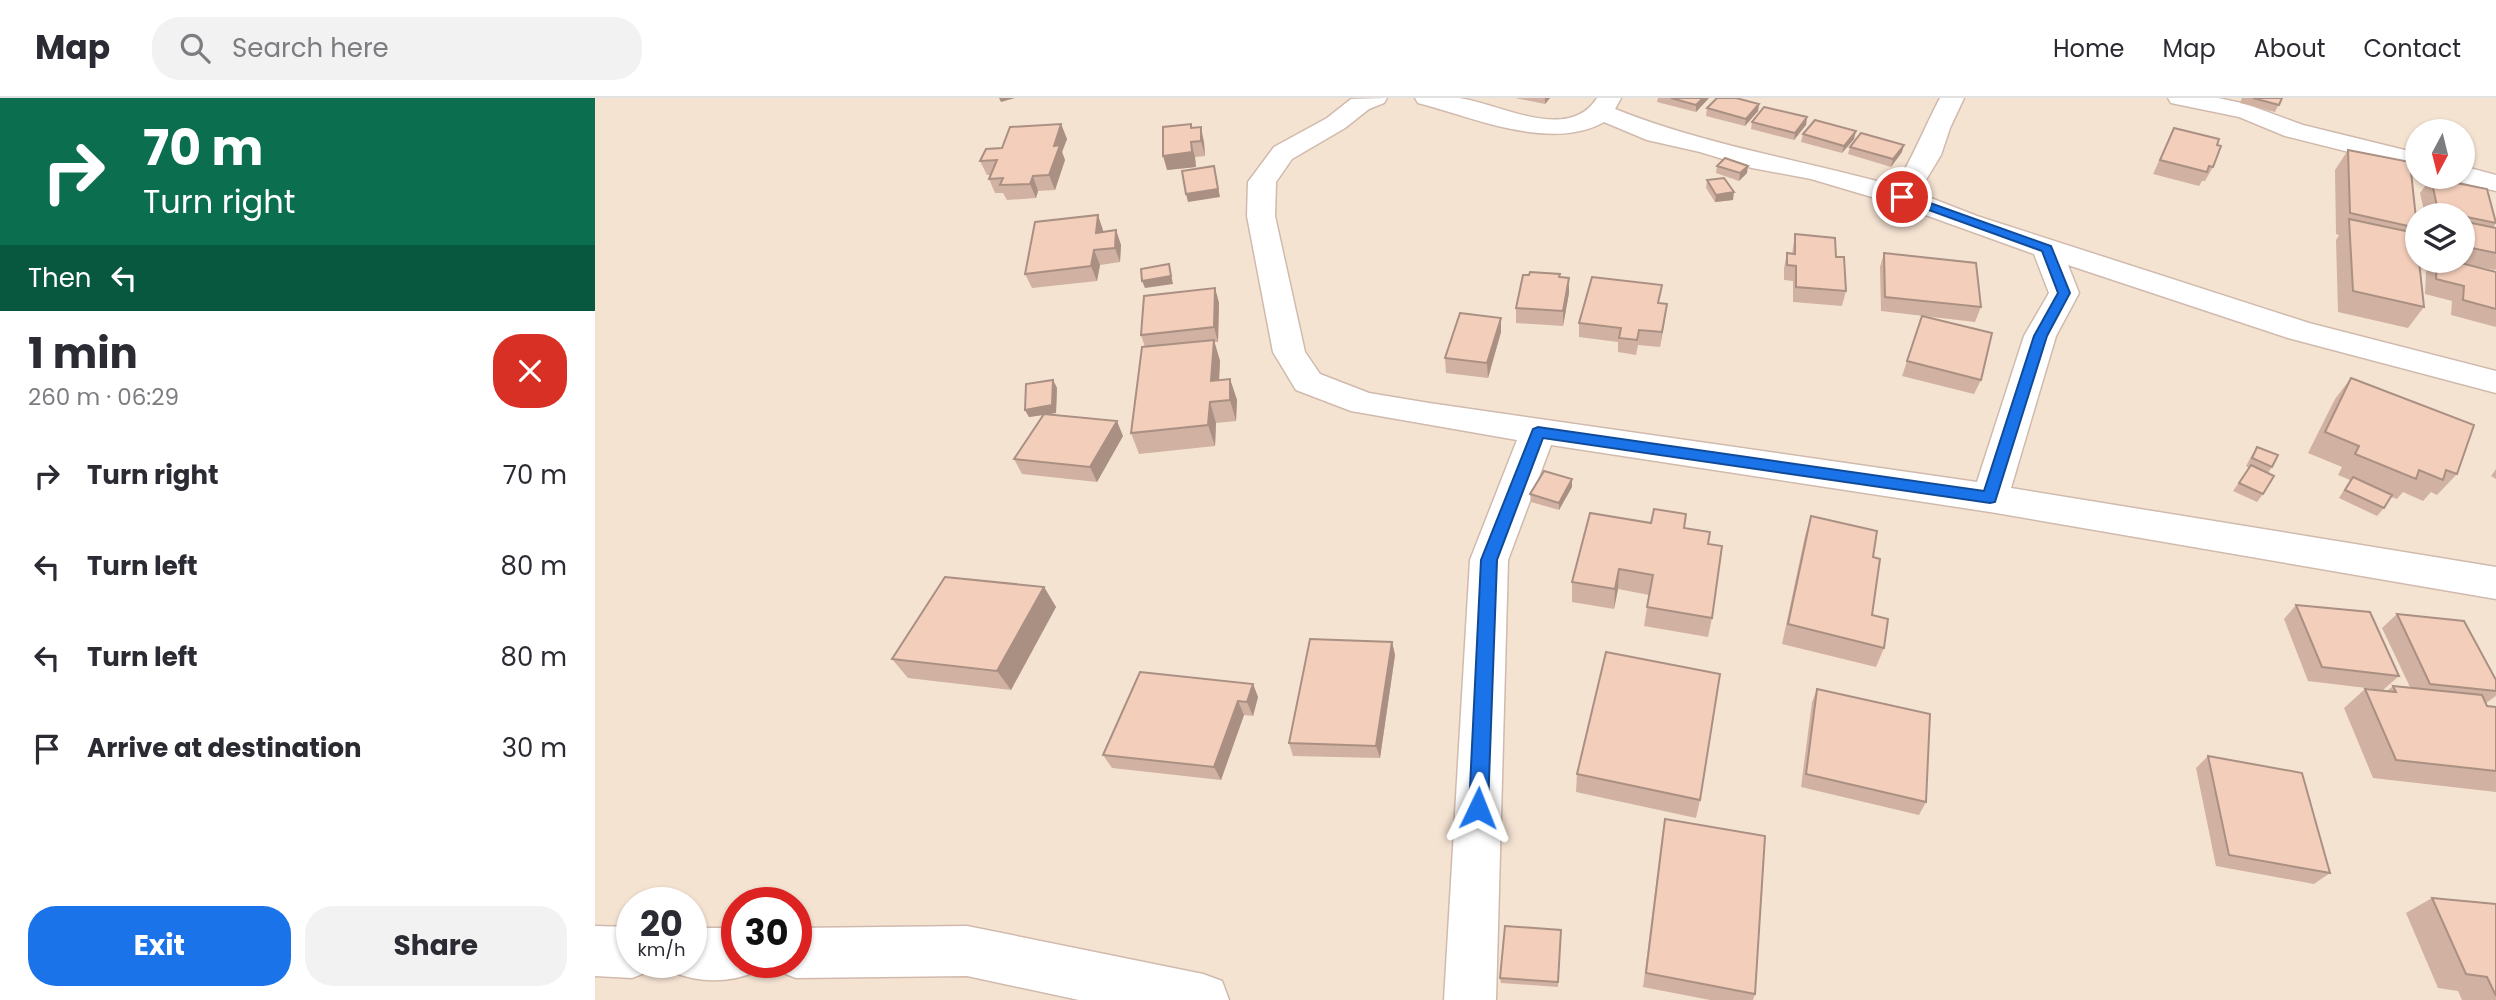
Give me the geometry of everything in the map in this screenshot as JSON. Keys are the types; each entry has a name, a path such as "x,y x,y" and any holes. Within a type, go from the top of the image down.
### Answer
{"street":[{"path":"1375,98 1360,104 1336,122 1283,153 1262,182 1261,216 1289,352 1308,382 1363,403 1538,432 1990,498 2496,583"},
{"path":"1427,98 1531,124 1559,127 1592,119 1605,105 1656,135 1706,145 1752,160 1815,172 1902,197 2047,249 2299,331 2496,382"},
{"path":"1902,197 1928,155 1937,128 1952,98"},
{"path":"2181,98 2246,111 2294,131 2405,158"},
{"path":"2475,177 2496,183"},
{"path":"1990,498 2040,336 2064,293 2047,249"},
{"path":"1470,1000 1489,560 1538,432"},
{"path":"595,951 616,952"},
{"path":"812,953 967,951 1203,1000"}],"shaded area":[{"path":"595,98 2496,98 2496,1000 595,1000"}],"building":[{"path":"1671,98 1703,98 1696,105"},
{"path":"1717,98 1736,98 1759,104 1746,119 1707,108"},
{"path":"2253,98 2282,98 2279,105"},
{"path":"1764,107 1807,117 1795,133 1752,122"},
{"path":"1815,120 1856,131 1844,146 1803,134"},
{"path":"1061,124 1054,146 1060,145 1049,175 1033,176 1030,184 1000,185 1003,178 989,179 997,160 980,161 986,149 1002,148 1010,127"},
{"path":"1191,124 1191,128 1201,127 1201,141 1191,142 1192,152 1163,156 1163,127"},
{"path":"2174,128 2219,139 2217,145 2221,146 2213,167 2209,166 2207,172 2160,160"},
{"path":"1861,133 1904,145 1893,159 1850,147"},
{"path":"2348,150 2405,161 2405,189 2413,189 2414,203 2405,203 2405,225 2350,213"},
{"path":"1725,158 1748,166 1740,173 1717,166"},
{"path":"1214,166 1218,189 1186,194 1182,171"},
{"path":"1724,178 1734,192 1716,195 1707,180"},
{"path":"2475,187 2487,189 2496,223 2475,219 2475,203 2436,203 2433,189 2475,189"},
{"path":"1098,215 1096,233 1116,230 1115,248 1094,250 1091,266 1025,274 1035,222"},
{"path":"2349,219 2405,231 2405,273 2420,273 2424,307 2353,291"},
{"path":"2475,224 2496,228 2496,253 2475,249"},
{"path":"1795,234 1835,238 1836,257 1844,257 1846,291 1796,287 1796,266 1787,265 1787,253 1795,254"},
{"path":"1884,253 1976,263 1981,307 1885,297"},
{"path":"1169,264 1171,276 1142,281 1141,269"},
{"path":"2475,267 2496,272 2496,309 2463,300 2464,286 2436,279 2436,273 2475,273"},
{"path":"1530,272 1560,274 1559,277 1569,278 1563,311 1516,308 1523,275 1529,275"},
{"path":"1592,277 1662,285 1658,303 1667,304 1662,332 1639,330 1637,340 1619,338 1621,328 1579,323"},
{"path":"1215,288 1214,327 1141,335 1144,296"},
{"path":"1460,313 1501,318 1487,363 1445,358"},
{"path":"1922,316 1992,333 1981,380 1907,361"},
{"path":"1214,340 1211,381 1230,379 1230,400 1210,402 1208,425 1131,433 1142,347"},
{"path":"2351,378 2474,425 2457,474 2446,470 2443,480 2419,470 2416,479 2355,454 2359,446 2325,432"},
{"path":"1053,380 1052,405 1025,410 1026,384"},
{"path":"1044,414 1117,421 1090,467 1014,459"},
{"path":"2257,447 2278,455 2272,467 2252,458"},
{"path":"2251,465 2274,476 2263,494 2239,483"},
{"path":"1544,471 1572,479 1559,503 1530,494"},
{"path":"2353,477 2392,495 2384,508 2345,490"},
{"path":"1654,509 1686,514 1684,528 1710,532 1708,544 1722,546 1712,618 1647,607 1653,575 1619,569 1615,589 1572,582 1590,513 1651,523"},
{"path":"1811,516 1877,531 1873,557 1880,559 1872,615 1888,619 1884,648 1788,624"},
{"path":"945,577 1044,587 997,671 892,659"},
{"path":"2296,605 2370,612 2399,676 2322,667"},
{"path":"2397,614 2464,621 2496,680 2496,691 2430,684"},
{"path":"1310,639 1392,642 1376,746 1289,743"},
{"path":"1606,652 1720,674 1700,800 1577,774"},
{"path":"1140,672 1253,684 1247,702 1238,701 1214,767 1103,755"},
{"path":"2393,686 2482,695 2487,706 2496,707 2496,771 2396,760 2365,689 2396,692"},
{"path":"1817,689 1930,714 1926,802 1806,774"},
{"path":"2208,756 2302,773 2330,873 2229,855"},
{"path":"1665,819 1765,836 1755,994 1646,973"},
{"path":"2432,898 2496,904 2496,996 2487,977 2466,974"},
{"path":"1505,926 1561,930 1558,982 1500,978"}],"route":[{"path":"1478,808 1489,560 1538,432 1990,498 2040,336 2064,293 2047,249 1902,197"}]}
